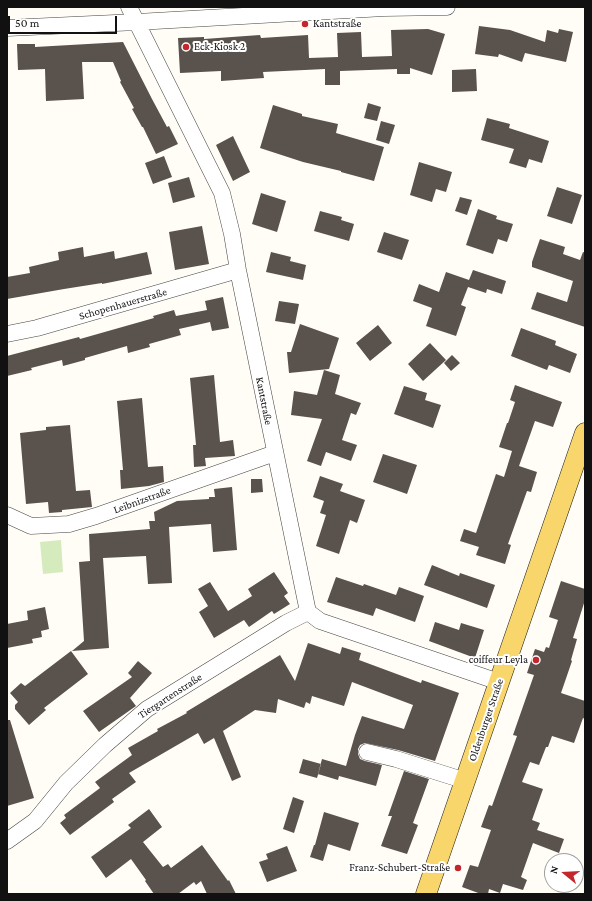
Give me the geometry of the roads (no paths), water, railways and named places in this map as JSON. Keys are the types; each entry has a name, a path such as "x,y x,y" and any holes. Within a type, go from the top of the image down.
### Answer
{"main road":[{"name":"Oldenburger Straße","path":"426,894 585,433"}],"street":[{"name":"Kantstraße","path":"129,7 222,193 232,234 274,453 308,612"},
{"path":"7,28 137,22 332,9 447,7"},
{"name":"Schopenhauerstraße","path":"7,334 37,328 238,270"},
{"name":"Leibnizstraße","path":"7,515 31,526 69,524 96,516 274,453"},
{"path":"308,612 320,621 499,682"},
{"name":"Tiergartenstraße","path":"7,840 34,821 66,783 105,745 147,709 286,623 308,612"},
{"path":"367,752 396,759 466,781"}],"place":[{"name":"Kantstraße","path":"305,24"},
{"name":"Eck-Kiosk 2","path":"186,47"},
{"name":"coiffeur Leyla","path":"536,660"},
{"name":"Franz-Schubert-Straße","path":"458,868"}]}
